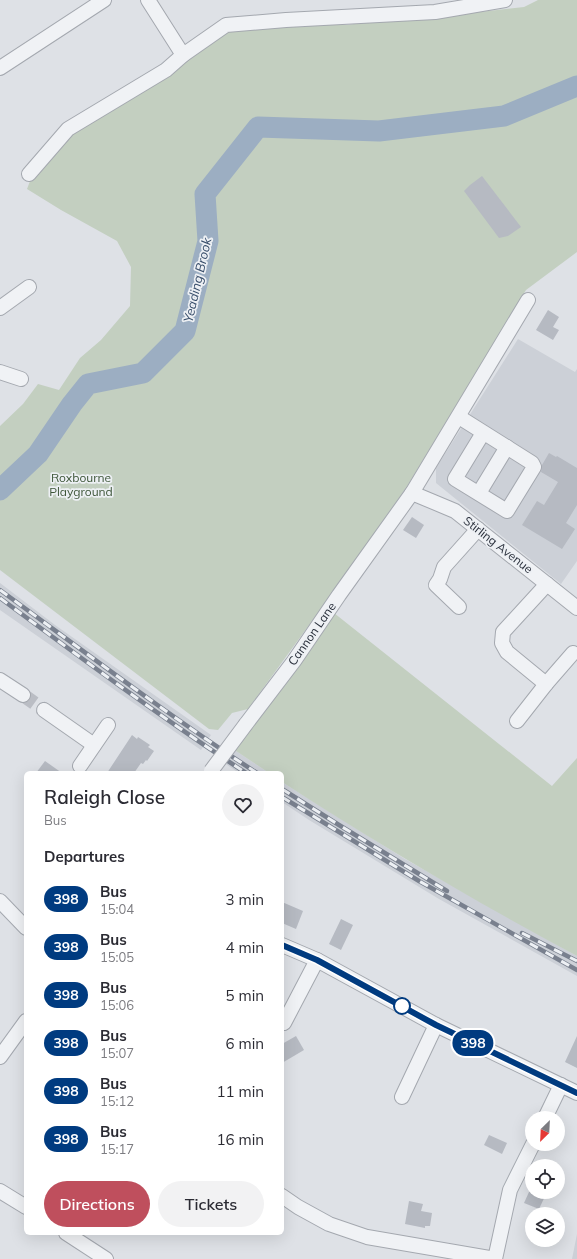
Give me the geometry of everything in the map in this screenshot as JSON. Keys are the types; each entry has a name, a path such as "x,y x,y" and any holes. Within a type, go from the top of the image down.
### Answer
{"street":[{"path":"0,68 104,0"},
{"path":"148,0 183,55"},
{"path":"29,174 68,129 166,70 183,55 226,26 286,20 435,12 505,0"},
{"path":"0,308 29,287"},
{"name":"Cannon Lane","path":"211,771 294,661 412,494 528,300"},
{"path":"0,372 21,379"},
{"path":"459,417 532,463 534,467 507,511 455,479 483,433"},
{"path":"479,493 507,447"},
{"name":"Stirling Avenue","path":"412,494 455,511 577,608"},
{"path":"459,607 436,585 440,579 444,567 478,529"},
{"path":"546,684 507,652 502,643 503,632 547,584"},
{"path":"517,722 546,684 573,653"},
{"path":"0,680 23,695"},
{"path":"44,710 89,742"},
{"path":"80,766 89,742 108,725"},
{"path":"0,901 24,926"},
{"path":"284,945 317,960 436,1025 577,1093"},
{"path":"284,1023 317,960"},
{"path":"0,1057 24,1024"},
{"path":"402,1096 436,1025"},
{"path":"548,1111 561,1085"},
{"path":"284,1197 329,1224 366,1237 495,1259 510,1190 529,1151"},
{"path":"0,1191 24,1206"},
{"path":"69,1235 106,1259"}],"shaded area":[{"path":"518,339 575,372 577,369 577,561 561,584 436,483 436,468"},
{"path":"0,583 55,625 211,735 201,750 0,610"},
{"path":"233,749 266,771 236,771 223,762"},
{"path":"284,783 405,859 577,956 577,976 439,899 284,803"},
{"path":"577,1234 577,1259 572,1259"}],"green space":[{"name":"Roxbourne Playground","path":"538,0 577,0 577,252 526,290 406,488 336,588 248,709 232,713 218,730 209,729 0,570 0,426 23,404 38,384 59,390 80,358 101,340 130,306 131,267 117,241 27,189 32,176 68,129 226,25 286,20 347,25 435,12 436,17 524,7"},
{"path":"334,613 552,786 577,758 577,956 465,894 354,828 284,783 284,771 266,771 233,749"}],"building":[{"path":"482,176 521,227 508,236 499,238 464,191"},
{"path":"548,310 559,317 553,327 559,330 553,340 536,330"},
{"path":"549,453 577,468 577,505 566,523 575,529 562,549 522,525 537,501 544,505 558,482 541,472 542,465"},
{"path":"412,517 424,525 416,538 403,530"},
{"path":"132,735 150,745 148,747 154,751 147,761 146,760 143,764 141,763 135,771 108,771"},
{"path":"45,761 59,771 38,771"},
{"path":"284,903 303,911 296,929 284,924"},
{"path":"341,919 353,925 341,950 329,944"},
{"path":"296,1036 304,1050 284,1062 284,1043"},
{"path":"577,1036 577,1068 565,1062"},
{"path":"489,1135 507,1143 502,1154 484,1145"},
{"path":"526,1199 544,1199 540,1207 534,1207 524,1203"},
{"path":"409,1201 423,1204 421,1211 432,1213 430,1226 425,1226 425,1228 405,1224"}],"waterway":[{"name":"Yeading Brook","path":"0,490 38,454 72,404 88,384 143,373 185,331 208,241 205,194 258,127 379,131 504,116 577,86"}],"tunnel":[{"path":"23,695 44,710"}],"railway":[{"path":"0,590 159,706 254,771"},
{"path":"0,598 91,665 243,771"},
{"path":"284,790 447,891"},
{"path":"284,798 419,881 577,970"},
{"path":"522,933 577,961"}],"bus line":[{"name":"398","path":"284,946 317,960 436,1025 577,1093"}]}
